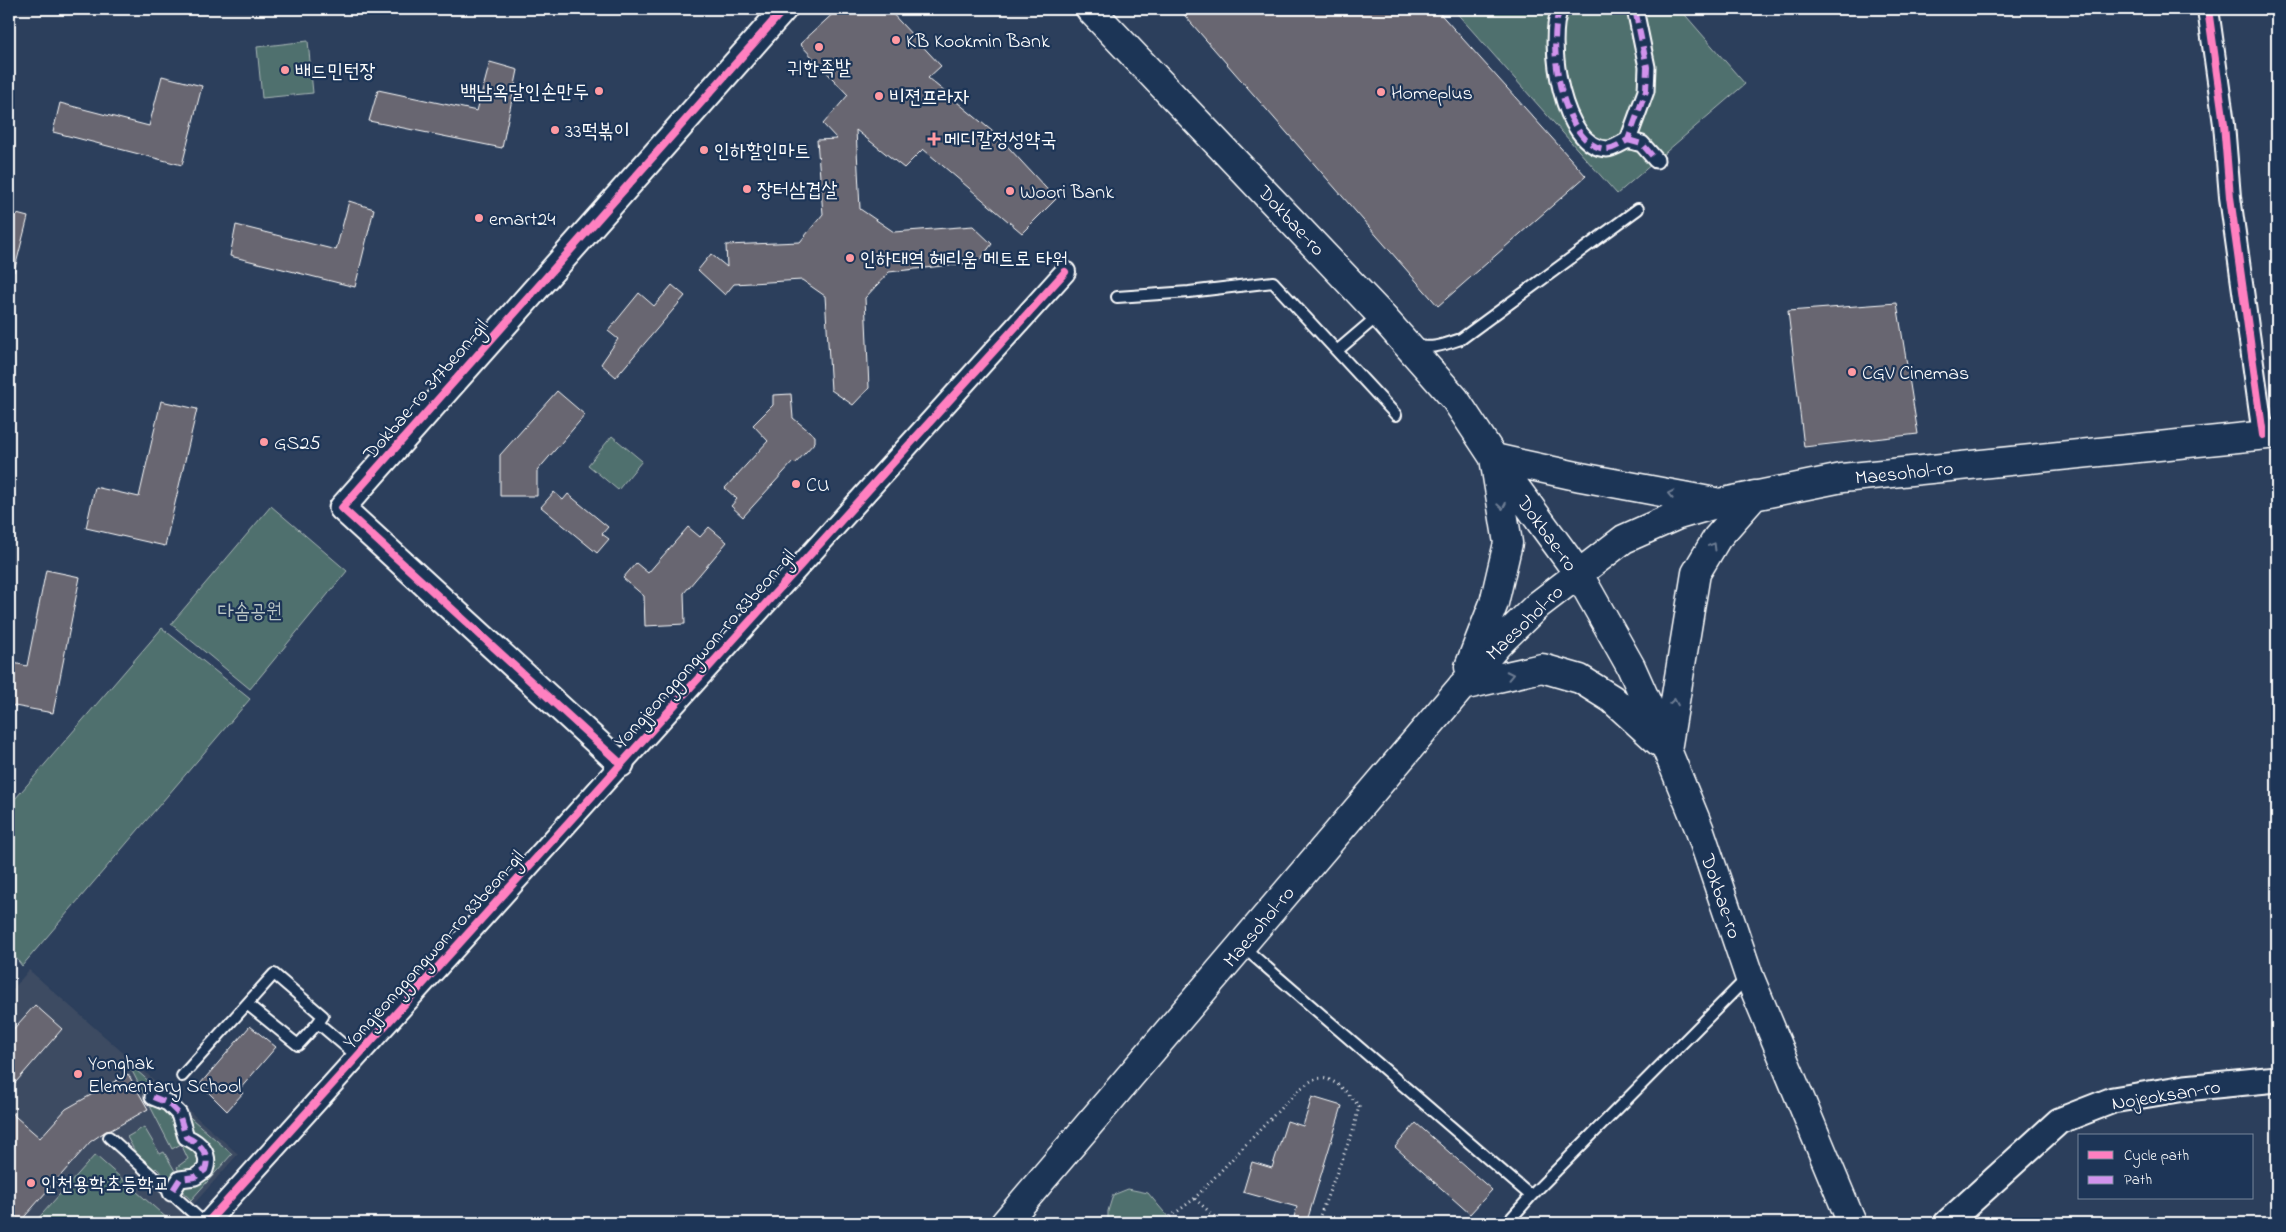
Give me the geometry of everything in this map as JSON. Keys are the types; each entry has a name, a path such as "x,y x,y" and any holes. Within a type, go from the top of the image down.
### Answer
{"main road":[{"name":"Dokbae-ro","path":"1090,9 1380,314 1455,399 1494,458 1578,573 1631,667 1667,750 1699,828 1749,976 1852,1223"},
{"name":"Maesohol-ro","path":"1005,1223 1498,644 1531,611 1624,539 1678,515 1719,503 1842,478 2270,434"},
{"path":"1462,686 1494,603 1508,543 1494,458 1580,477 1719,503"},
{"path":"1667,750 1696,574 1717,538 1755,495"},
{"path":"1462,686 1542,668 1580,679 1612,699 1667,750"}],"street":[{"name":"Dokbae-ro 317beon-gil","path":"622,764 342,508 784,9"},
{"path":"1560,9 1557,15 1555,41 1558,78 1564,103 1581,135 1593,146 1608,150 1628,140 1642,144 1656,160"},
{"path":"1628,140 1646,91 1647,67 1635,9"},
{"path":"2208,9 2224,124 2232,207 2270,434"},
{"name":"Yongjeonggongwon-ro 83beon-gil","path":"206,1223 358,1057 1065,272"},
{"name":"Nojeoksan-ro","path":"1947,1223 2059,1121 2113,1100 2185,1088 2277,1079"},
{"path":"153,1097 168,1103 180,1114 186,1137 199,1144 206,1157 205,1170 195,1177 180,1179 171,1193"}],"lane":[{"path":"1404,341 1424,348 1443,345 1460,338 1638,209"},
{"path":"1118,297 1189,292 1274,282 1396,415"},
{"path":"1338,350 1380,314"},
{"path":"1242,945 1531,1196"},
{"path":"182,1076 274,974 323,1016 298,1045 247,1004"},
{"path":"1507,1223 1531,1196 1749,976"},
{"path":"318,1023 358,1057"},
{"path":"110,1137 206,1223"}],"path":[{"path":"1162,1223 1194,1199 1296,1092 1313,1080 1329,1080 1343,1089 1359,1106 1353,1131 1316,1223"},
{"path":"1194,1199 1222,1223"}],"shaded area":[{"name":"Yonghak Elementary School","path":"29,970 238,1154 177,1223 9,1223 9,994"}],"green space":[{"path":"1453,9 1680,9 1745,84 1617,194"},
{"name":"배드민턴장","path":"308,41 313,93 262,98 257,47"},
{"path":"612,436 642,461 618,490 588,465"},
{"name":"다솜공원","path":"271,506 347,571 250,689 171,624"},
{"path":"162,628 250,699 22,966 9,949 9,806"},
{"path":"128,1063 232,1154 191,1200 177,1187 181,1182 192,1181 205,1174 209,1160 208,1155 188,1134 178,1109 161,1098 152,1095 151,1098 170,1108 176,1114 184,1139 198,1148 204,1156 204,1166 201,1171 181,1177 177,1167 188,1159 181,1144 172,1149"},
{"path":"144,1127 160,1154 164,1152 179,1178 173,1184 156,1168 153,1171 138,1157 127,1137"},
{"path":"95,1155 169,1220 166,1223 34,1223"},
{"path":"1128,1189 1148,1193 1169,1218 1162,1223 1108,1223 1108,1211 1113,1195"}],"building":[{"path":"838,9 888,9 941,66 928,78 998,136 1056,199 1022,233 923,149 904,168 856,130 860,209 894,232 973,226 992,244 978,262 889,272 865,298 869,388 853,405 831,390 825,296 802,280 734,284 725,295 698,270 711,254 727,267 726,245 800,242 823,214 817,140 837,139 823,124 848,95 800,44"},
{"name":"Homeplus","path":"1179,9 1436,9 1586,176 1438,306"},
{"path":"490,62 518,70 502,148 369,121 378,90 477,111"},
{"path":"162,76 202,86 182,165 53,132 60,103 149,126"},
{"path":"349,201 374,209 355,287 230,256 236,225 336,250"},
{"path":"9,212 28,217 14,272 9,271"},
{"path":"672,285 685,296 616,377 601,364 618,339 608,331 639,293 654,306"},
{"name":"CGV Cinemas","path":"1897,303 1918,434 1804,447 1788,311"},
{"path":"557,391 585,415 537,471 537,496 500,496 500,455"},
{"path":"791,394 793,418 815,436 815,442 795,464 793,462 743,517 731,506 737,499 725,488 768,441 753,425 773,405 773,395"},
{"path":"161,401 197,409 165,546 86,528 95,487 139,497"},
{"path":"554,492 563,500 568,494 608,527 602,534 609,539 597,553 541,507"},
{"path":"688,527 700,537 709,527 727,542 684,593 685,624 645,626 644,596 623,578 636,563 648,573"},
{"path":"46,570 80,577 53,713 9,705 9,662 27,666"},
{"path":"35,1005 62,1029 9,1090 9,1034"},
{"path":"250,1026 276,1047 239,1090 243,1093 227,1111 200,1084"},
{"name":"인천용학초등학교","path":"128,1074 148,1109 106,1131 90,1142 19,1223 9,1223 9,1111 40,1138 66,1109"},
{"path":"1312,1097 1342,1106 1307,1221 1294,1217 1297,1207 1243,1192 1252,1162 1272,1168 1287,1121 1303,1126"},
{"path":"1416,1123 1492,1190 1470,1214 1395,1147"}],"marked path":[{"path":"1560,9 1556,24 1555,44 1561,91 1569,113 1579,131 1591,144 1607,149 1628,140 1646,91 1647,67 1635,9"},
{"path":"1628,140 1642,144 1656,160"},
{"path":"153,1097 168,1103 179,1114 186,1137 200,1146 207,1159 205,1170 195,1177 180,1179 171,1193"}],"cycle path":[{"path":"621,764 342,508 784,9"},
{"path":"2208,9 2224,124 2230,197 2263,435"},
{"path":"207,1223 1065,272"}],"place":[{"name":"KB Kookmin Bank","path":"896,40"},
{"name":"귀한족발","path":"819,47"},
{"name":"배드민턴장","path":"285,70"},
{"name":"백남옥달인손만두","path":"599,91"},
{"name":"Homeplus","path":"1381,92"},
{"name":"비젼프라자","path":"879,96"},
{"name":"33떡볶이","path":"555,130"},
{"name":"메디칼정성약국","path":"934,139"},
{"name":"인하할인마트","path":"704,150"},
{"name":"장터삼겹살","path":"747,189"},
{"name":"Woori Bank","path":"1010,191"},
{"name":"emart24","path":"479,218"},
{"name":"인하대역 헤리움 메트로 타워","path":"850,258"},
{"name":"CGV Cinemas","path":"1852,372"},
{"name":"GS25","path":"264,442"},
{"name":"CU","path":"796,484"},
{"name":"Yonghak Elementary School","path":"78,1074"},
{"name":"인천용학초등학교","path":"31,1183"}]}
